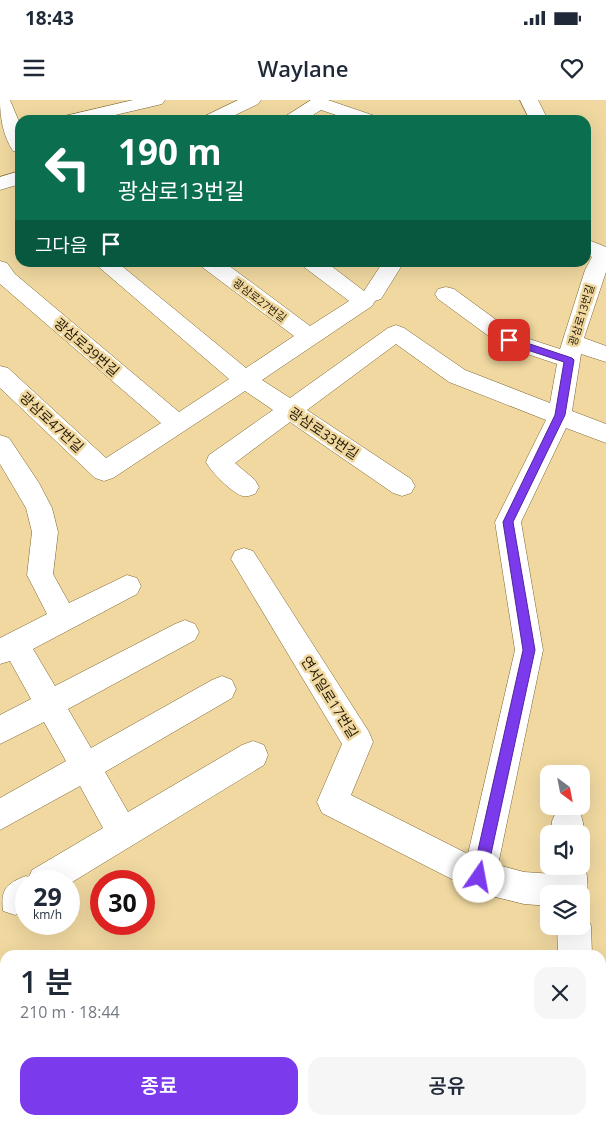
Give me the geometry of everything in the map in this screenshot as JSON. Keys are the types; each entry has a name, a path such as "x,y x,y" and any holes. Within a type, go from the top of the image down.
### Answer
{"street":[{"path":"1,100 13,137"},
{"path":"92,115 156,100"},
{"path":"526,100 536,115"},
{"path":"300,115 319,103 354,115"},
{"path":"222,115 244,104 252,115"},
{"path":"0,184 15,179"},
{"name":"광삼로13번길","path":"479,877 529,650 508,522 560,415 570,351 601,280 604,254 591,248"},
{"name":"광삼로33번길","path":"110,267 246,380 402,486"},
{"name":"광삼로27번길","path":"216,267 310,337"},
{"path":"319,267 369,298"},
{"path":"178,424 369,298 391,267"},
{"name":"광삼로39번길","path":"0,268 8,279 178,424"},
{"name":"광삼로13번길","path":"446,294 509,340 570,351"},
{"path":"246,487 218,462 396,333 457,376 606,434"},
{"path":"570,351 606,354"},
{"name":"광삼로47번길","path":"0,374 104,470 178,424"},
{"path":"0,444 30,490 39,508 45,532 40,575 64,618"},
{"name":"연서일로17번길","path":"244,559 358,742 333,802 479,877"},
{"path":"123,833 49,704 8,648 127,586"},
{"path":"0,730 184,632"},
{"path":"0,815 222,689"},
{"path":"62,870 253,755"},
{"path":"479,877 524,888 571,884"},
{"path":"574,935 575,950"}],"route":[{"path":"479,877 529,650 508,522 560,415 569,360 509,340"}]}
